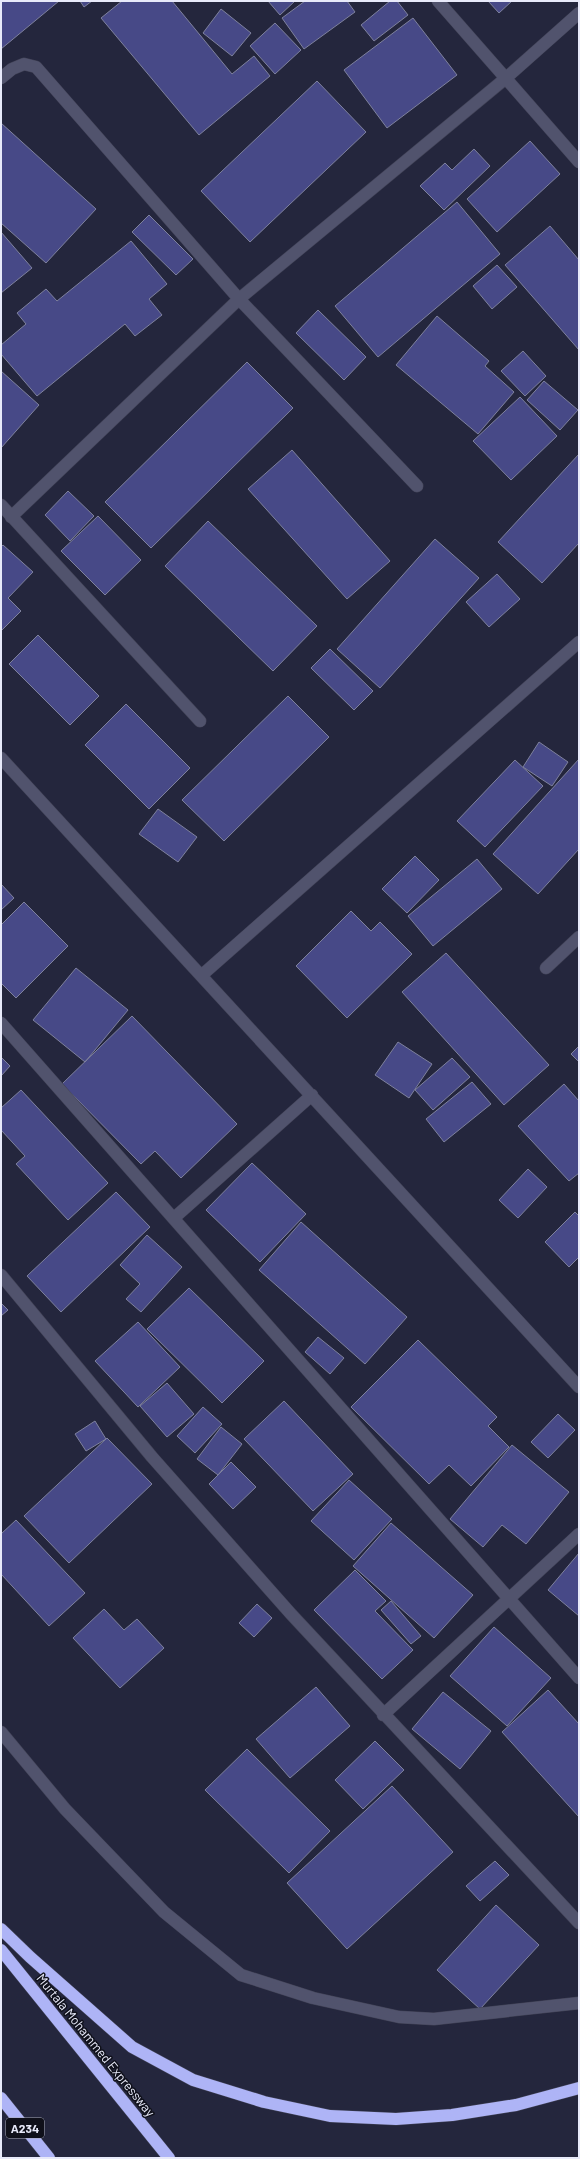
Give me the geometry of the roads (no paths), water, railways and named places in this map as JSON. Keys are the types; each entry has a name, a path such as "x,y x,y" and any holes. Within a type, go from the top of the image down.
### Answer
{"highway":[{"path":"1,1929 30,1957 132,2047 193,2080 264,2102 330,2116 396,2119 452,2115 516,2105 579,2088"},
{"name":"Murtala Mohammed Expressway","path":"1,1950 169,2158"},
{"name":"A234","path":"1,2098 49,2158"}],"street":[{"path":"438,1 579,162"},
{"path":"11,517 239,299 506,78 579,13"},
{"path":"1,78 12,69 24,64 36,67 239,299 417,486"},
{"path":"1,506 200,721"},
{"path":"202,975 579,642"},
{"path":"1,758 579,1387"},
{"path":"546,968 579,937"},
{"path":"1,1023 579,1678"},
{"path":"174,1218 312,1095"},
{"path":"1,1275 152,1457 382,1714 579,1923"},
{"path":"382,1714 579,1534"},
{"path":"1,1732 65,1809 164,1912 241,1975 313,1998 399,2017 434,2019 579,2002"}]}
